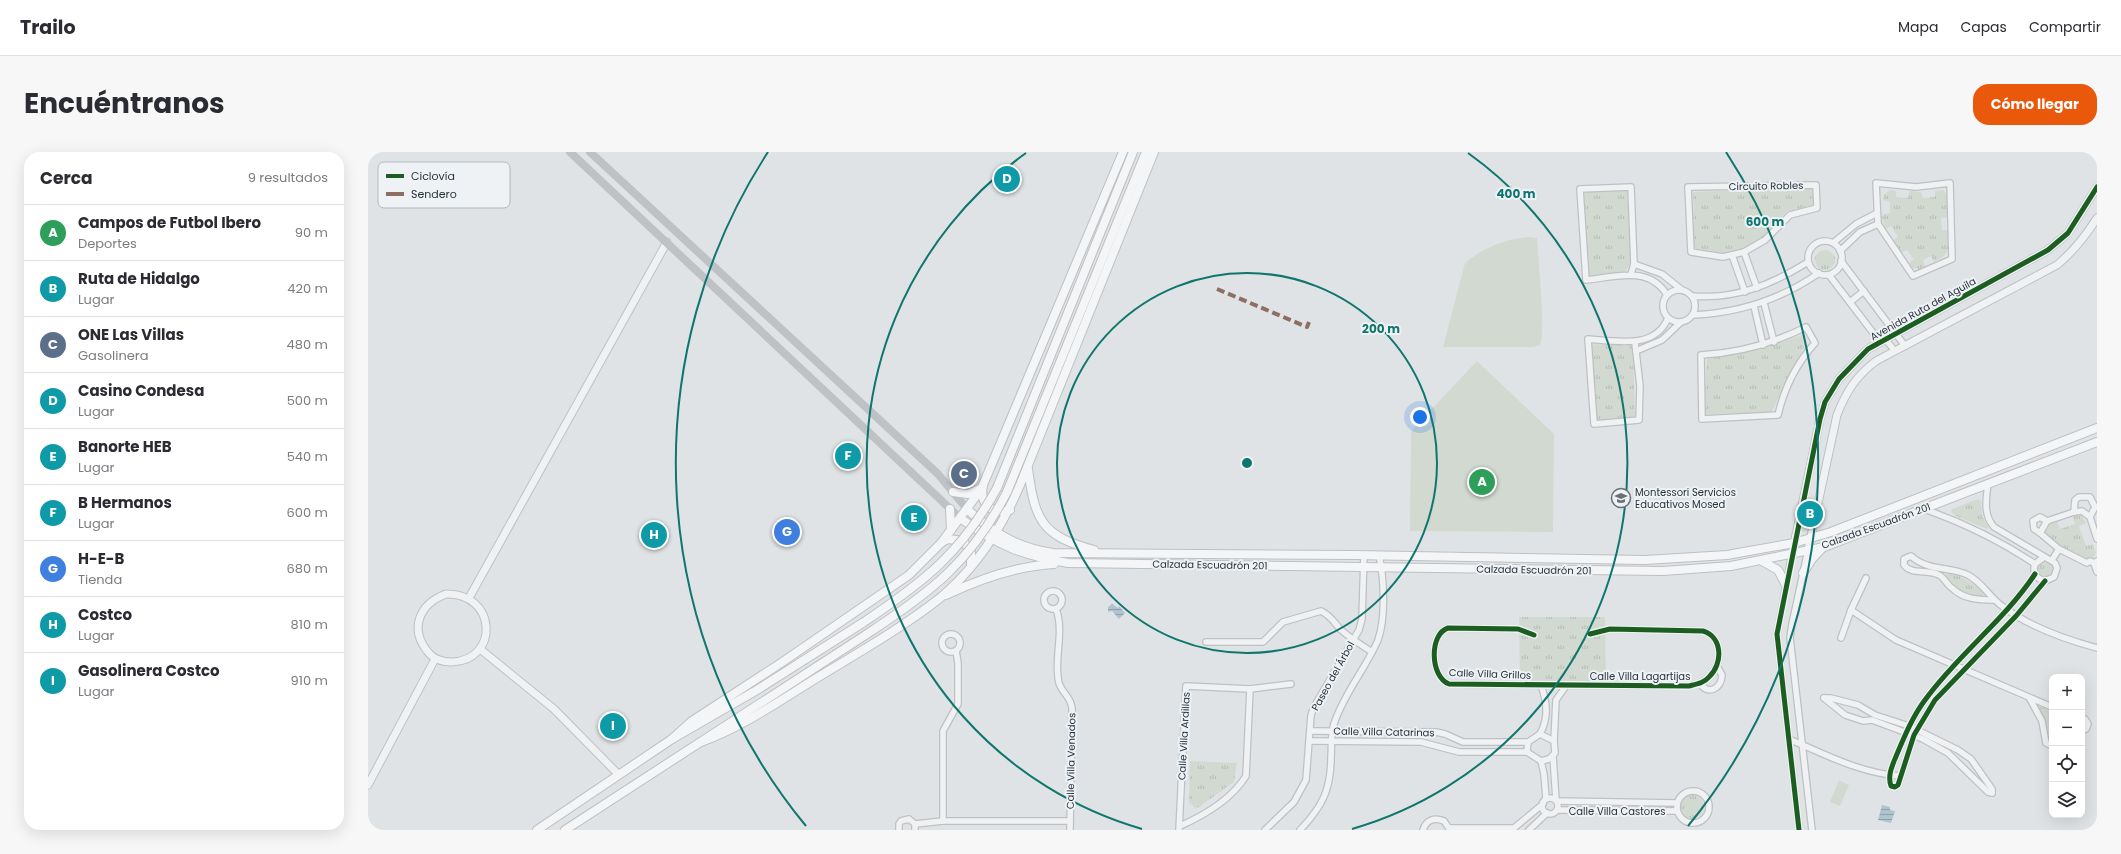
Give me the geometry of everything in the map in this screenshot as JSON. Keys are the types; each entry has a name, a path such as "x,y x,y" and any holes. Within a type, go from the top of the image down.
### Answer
{"main road":[{"path":"570,152 960,518"},
{"path":"590,152 917,454 953,491 967,509"},
{"path":"672,739 692,721 781,663 904,578 922,564 942,542 982,487 1123,152"},
{"path":"537,830 672,739 757,690 858,626 916,586 948,557 972,529 996,488 1133,152"},
{"path":"565,830 904,610 947,575 970,551 988,526 1007,492 1042,408 1083,302 1146,152"},
{"path":"701,742 735,728 761,713 876,641 940,597 971,566 994,536 1010,510 1154,152"},
{"name":"Calzada Escuadrón 201","path":"967,509 994,536 1040,551 1069,553 1105,552 1681,559 1742,553 1794,543 1831,532 2097,428"},
{"name":"Calzada Escuadrón 201","path":"960,518 994,536 1022,554 1068,563 1364,568 1663,571 1703,570 1762,561 1824,547 2097,442"},
{"path":"2084,446 2097,449"},
{"path":"2006,476 2008,471 2033,461 2038,452"},
{"path":"1027,467 1036,511 1050,532 1068,542 1105,552"},
{"path":"953,491 968,494 982,487"},
{"path":"982,487 981,493 983,501 988,507 994,511 1002,512 1010,510"},
{"path":"942,501 953,491"},
{"path":"950,508 951,530"},
{"path":"942,542 948,539 962,541 971,552 971,566"},
{"path":"1803,573 1812,559 1824,547"},
{"path":"1762,561 1778,570 1786,585"},
{"path":"940,597 1002,573 1024,568 1068,563"}],"street":[{"path":"1876,183 1916,187 1950,183 1952,259 1913,276 1878,224 1876,183"},
{"name":"Circuito Robles","path":"1816,185 1817,208 1790,215 1765,240 1744,252 1732,255 1723,257 1691,252 1688,187 1816,185"},
{"path":"1631,274 1634,264 1631,187 1580,189 1586,280 1631,274 1644,276 1656,282 1667,295"},
{"name":"Avenida Ruta del Aguila","path":"1792,554 1822,413 1831,391 1854,362 1868,349 2048,250 2068,233 2097,187"},
{"path":"1833,243 1856,224 1877,213"},
{"path":"1812,830 1790,638 1837,415 1844,397 1862,372 1876,361 2057,265 2072,254 2097,218"},
{"path":"1856,224 1860,232"},
{"path":"1840,251 1846,243 1860,232 1878,224"},
{"path":"1895,352 1886,340 1874,334 1829,275 1815,271 1808,262 1809,251 1816,243 1822,241 1833,243 1840,251 1841,262 1905,346"},
{"path":"469,598 667,242"},
{"path":"1744,252 1757,288"},
{"path":"1732,255 1744,292"},
{"path":"1634,264 1662,274 1692,296 1710,297 1744,292 1757,288 1791,273 1808,262"},
{"path":"1829,275 1836,271 1841,262"},
{"path":"1636,351 1662,340 1681,322 1693,315 1714,314 1764,303 1789,292 1819,273"},
{"path":"1656,282 1662,274"},
{"path":"1681,322 1668,318 1663,309 1667,295 1677,290 1682,290"},
{"path":"1850,302 1864,291"},
{"path":"1692,296 1695,305 1693,315"},
{"path":"1764,303 1774,342"},
{"path":"1754,306 1763,345"},
{"path":"1635,343 1640,386 1639,420 1594,424 1588,339 1635,343 1659,333 1668,318"},
{"path":"1806,327 1815,343 1802,357 1782,399 1778,415 1702,419 1701,355 1729,353 1763,345 1774,342 1806,327"},
{"path":"1659,333 1662,340"},
{"path":"1854,362 1862,372"},
{"path":"1988,484 1986,514 1994,527 2044,557 2052,560 2057,568 2056,573 2054,577 2045,581 2016,616 1935,700 1914,735 1900,779 1895,787 1891,786 1890,777 1906,732 1925,700 1954,666 2008,611 2035,574 2035,564"},
{"path":"2074,512 2075,500 2079,497 2090,497 2095,508 2090,517"},
{"path":"1924,508 1957,520 1989,536 2035,564"},
{"path":"2040,533 2047,521 2074,512 2082,511 2090,517 2097,539"},
{"path":"2047,521 2040,517 2033,521 2034,529 2059,549 2086,563 2090,561 2095,562 2097,572"},
{"path":"1989,536 1994,527"},
{"path":"2019,553 2023,544"},
{"path":"2052,560 2059,549"},
{"path":"1792,554 1776,634 1799,830"},
{"name":"Paseo del Árbol","path":"1265,830 1286,812 1301,792 1308,770 1310,731 1314,707 1353,640 1362,619 1364,555"},
{"path":"1300,830 1319,809 1327,792 1330,773 1332,732 1339,710 1372,652 1382,625 1382,568 1379,555"},
{"path":"1993,600 1976,599 1960,594 1952,589 1941,572 1925,565 1911,556 1904,559 1904,565 1908,569 1941,572 1955,571 1968,575 1982,585 1993,600 2016,616 2067,639 2097,648"},
{"path":"2035,564 2044,557"},
{"path":"2035,574 2045,581"},
{"path":"1841,638 1851,610 1866,578"},
{"path":"446,594 457,594 469,598 478,605 486,621 486,638 480,649 471,657 460,662 448,662 435,659 422,645 419,635 418,624 422,613 436,598 446,594"},
{"name":"Calle Villa Venados","path":"1056,609 1060,628 1058,679 1061,689 1070,699 1072,708 1070,830"},
{"path":"1851,610 1896,640 2049,706"},
{"path":"1206,642 1263,642 1284,622 1322,611 1327,614 1353,640 1372,652"},
{"name":"Calle Villa Grillos","path":"1534,635 1518,629 1448,628 1443,630 1439,634 1436,642 1436,669 1440,679 1449,684 1566,686"},
{"name":"Calle Villa Lagartijas","path":"1566,686 1689,686 1700,684 1709,677 1717,666 1719,643 1715,637 1703,631 1610,629 1590,634"},
{"path":"480,649 554,709 619,775"},
{"path":"943,821 943,731 956,712 959,699 958,663 956,651"},
{"path":"368,785 435,659"},
{"name":"Calle Villa Lagartijas","path":"1700,684 1703,688 1709,690 1715,689 1719,686 1722,675 1717,666"},
{"name":"Calle Villa Ardillas","path":"1179,828 1186,686 1250,689 1291,684"},
{"path":"1541,685 1546,708 1545,724 1540,734 1528,742 1527,752 1541,761 1544,774 1543,809 1548,813"},
{"path":"1529,830 1548,813 1551,814 1557,810 1553,756 1556,747 1554,740 1556,700 1566,686"},
{"name":"Calle Villa Ardillas","path":"1179,828 1221,803 1246,776 1250,689"},
{"path":"1824,698 1850,702 1875,715 1909,726 1965,754 1975,764 1981,775 1992,789 1992,793 1988,792 1948,753 1914,735 1872,720 1863,721 1845,714 1824,698"},
{"path":"2030,698 2042,721 2046,743 2049,744"},
{"path":"2085,719 2088,724 2085,728"},
{"name":"Calle Villa Catarinas","path":"1310,731 1436,732 1445,734 1463,742 1528,742"},
{"path":"1540,734 1554,740"},
{"path":"1789,739 1864,769 1900,779"},
{"name":"Calle Villa Catarinas","path":"1310,741 1421,742 1460,752 1527,752"},
{"path":"1541,761 1553,756"},
{"name":"Calle Villa Castores","path":"1692,792 1702,794 1708,803 1705,817 1702,820 1692,823 1683,820 1677,811 1677,803 1683,795 1692,792"},
{"path":"1423,830 1427,822 1436,819 1444,821 1450,829 1514,828 1520,825 1544,801 1552,798 1557,801"},
{"name":"Calle Villa Castores","path":"1557,801 1677,803"},
{"name":"Calle Villa Castores","path":"1557,810 1677,811"},
{"name":"Calle Villa Venados","path":"899,830 899,824 905,819 913,820 915,827 943,821 1070,821"}],"green space":[{"path":"1813,188 1814,205 1786,212 1764,238 1743,249 1723,253 1694,248 1693,192"},
{"path":"1891,190 1896,191 1896,197 1908,198 1910,191 1921,192 1923,198 1935,197 1935,191 1943,190 1948,196 1947,217 1941,218 1942,230 1948,230 1948,250 1940,259 1934,262 1931,256 1923,260 1925,266 1919,269 1913,268 1909,263 1914,259 1907,250 1901,253 1893,240 1898,237 1891,226 1885,229 1882,217 1884,214 1890,213 1890,202 1883,200 1884,194"},
{"path":"1584,191 1627,191 1631,262 1625,272 1589,277"},
{"path":"1529,237 1537,238 1542,310 1542,337 1540,345 1533,347 1443,347 1465,263 1479,253 1495,245 1511,240"},
{"path":"1821,250 1829,250 1835,256 1835,264 1829,270 1821,270 1815,264 1815,256"},
{"path":"1802,335 1804,347 1771,413 1704,414 1707,358 1762,349"},
{"path":"1591,344 1633,346 1635,418 1595,421"},
{"path":"1477,361 1554,434 1553,532 1410,531 1411,431"},
{"path":"1978,499 1981,501 1982,516 1988,526 1987,529 1956,516 1951,512 1952,509"},
{"path":"2079,514 2086,523 2079,526 2086,546 2093,544 2096,553 2093,558 2088,559 2059,546 2044,532 2045,525 2057,522 2060,529 2075,524 2073,517"},
{"path":"2043,562 2049,562 2054,567 2052,576 2049,578 2043,578 2038,573 2038,567"},
{"path":"1947,573 1959,576 1983,589 1984,595 1974,597 1963,593 1952,585 1945,577"},
{"path":"1519,617 1605,617 1606,685 1520,684"},
{"path":"2037,706 2049,710 2049,744 2044,741 2047,726"},
{"path":"1190,761 1237,763 1234,782 1196,809 1189,802"},
{"path":"1839,780 1849,785 1840,806 1830,802"},
{"path":"1692,795 1700,799 1704,807 1700,815 1692,819 1684,815 1680,807 1684,799"}],"water":[{"path":"1112,604 1118,608 1119,606 1125,613 1119,619 1112,611 1108,612 1108,607"},
{"path":"1882,805 1890,807 1890,810 1895,811 1891,823 1878,820"}],"marked path":[{"path":"1217,289 1307,327 1309,322"}],"cycle path":[{"path":"1799,830 1777,634 1820,419 1825,402 1839,379 1868,349 2048,250 2068,233 2097,187"},
{"path":"2035,574 2009,607 1938,683 1921,706 1903,740 1892,766 1890,774 1891,786 1895,787 1898,785 1914,735 1935,700 2016,616 2045,581"},
{"path":"1534,635 1518,629 1448,628 1437,638 1434,656 1435,665 1443,680 1449,684 1689,686 1705,681 1714,672 1719,658 1719,651 1714,639 1710,634 1703,631 1610,629 1590,634"}],"place":[{"name":"Casino Condesa","path":"1007,179"},
{"name":"B Hermanos","path":"848,456"},
{"name":"ONE Las Villas","path":"964,474"},
{"name":"Campos de Futbol Ibero","path":"1482,482"},
{"name":"Montessori Servicios Educativos Mosed","path":"1621,498"},
{"name":"Ruta de Hidalgo","path":"1810,514"},
{"name":"Banorte HEB","path":"914,518"},
{"name":"H-E-B","path":"787,532"},
{"name":"Costco","path":"654,535"},
{"name":"Gasolinera Costco","path":"613,726"}]}
